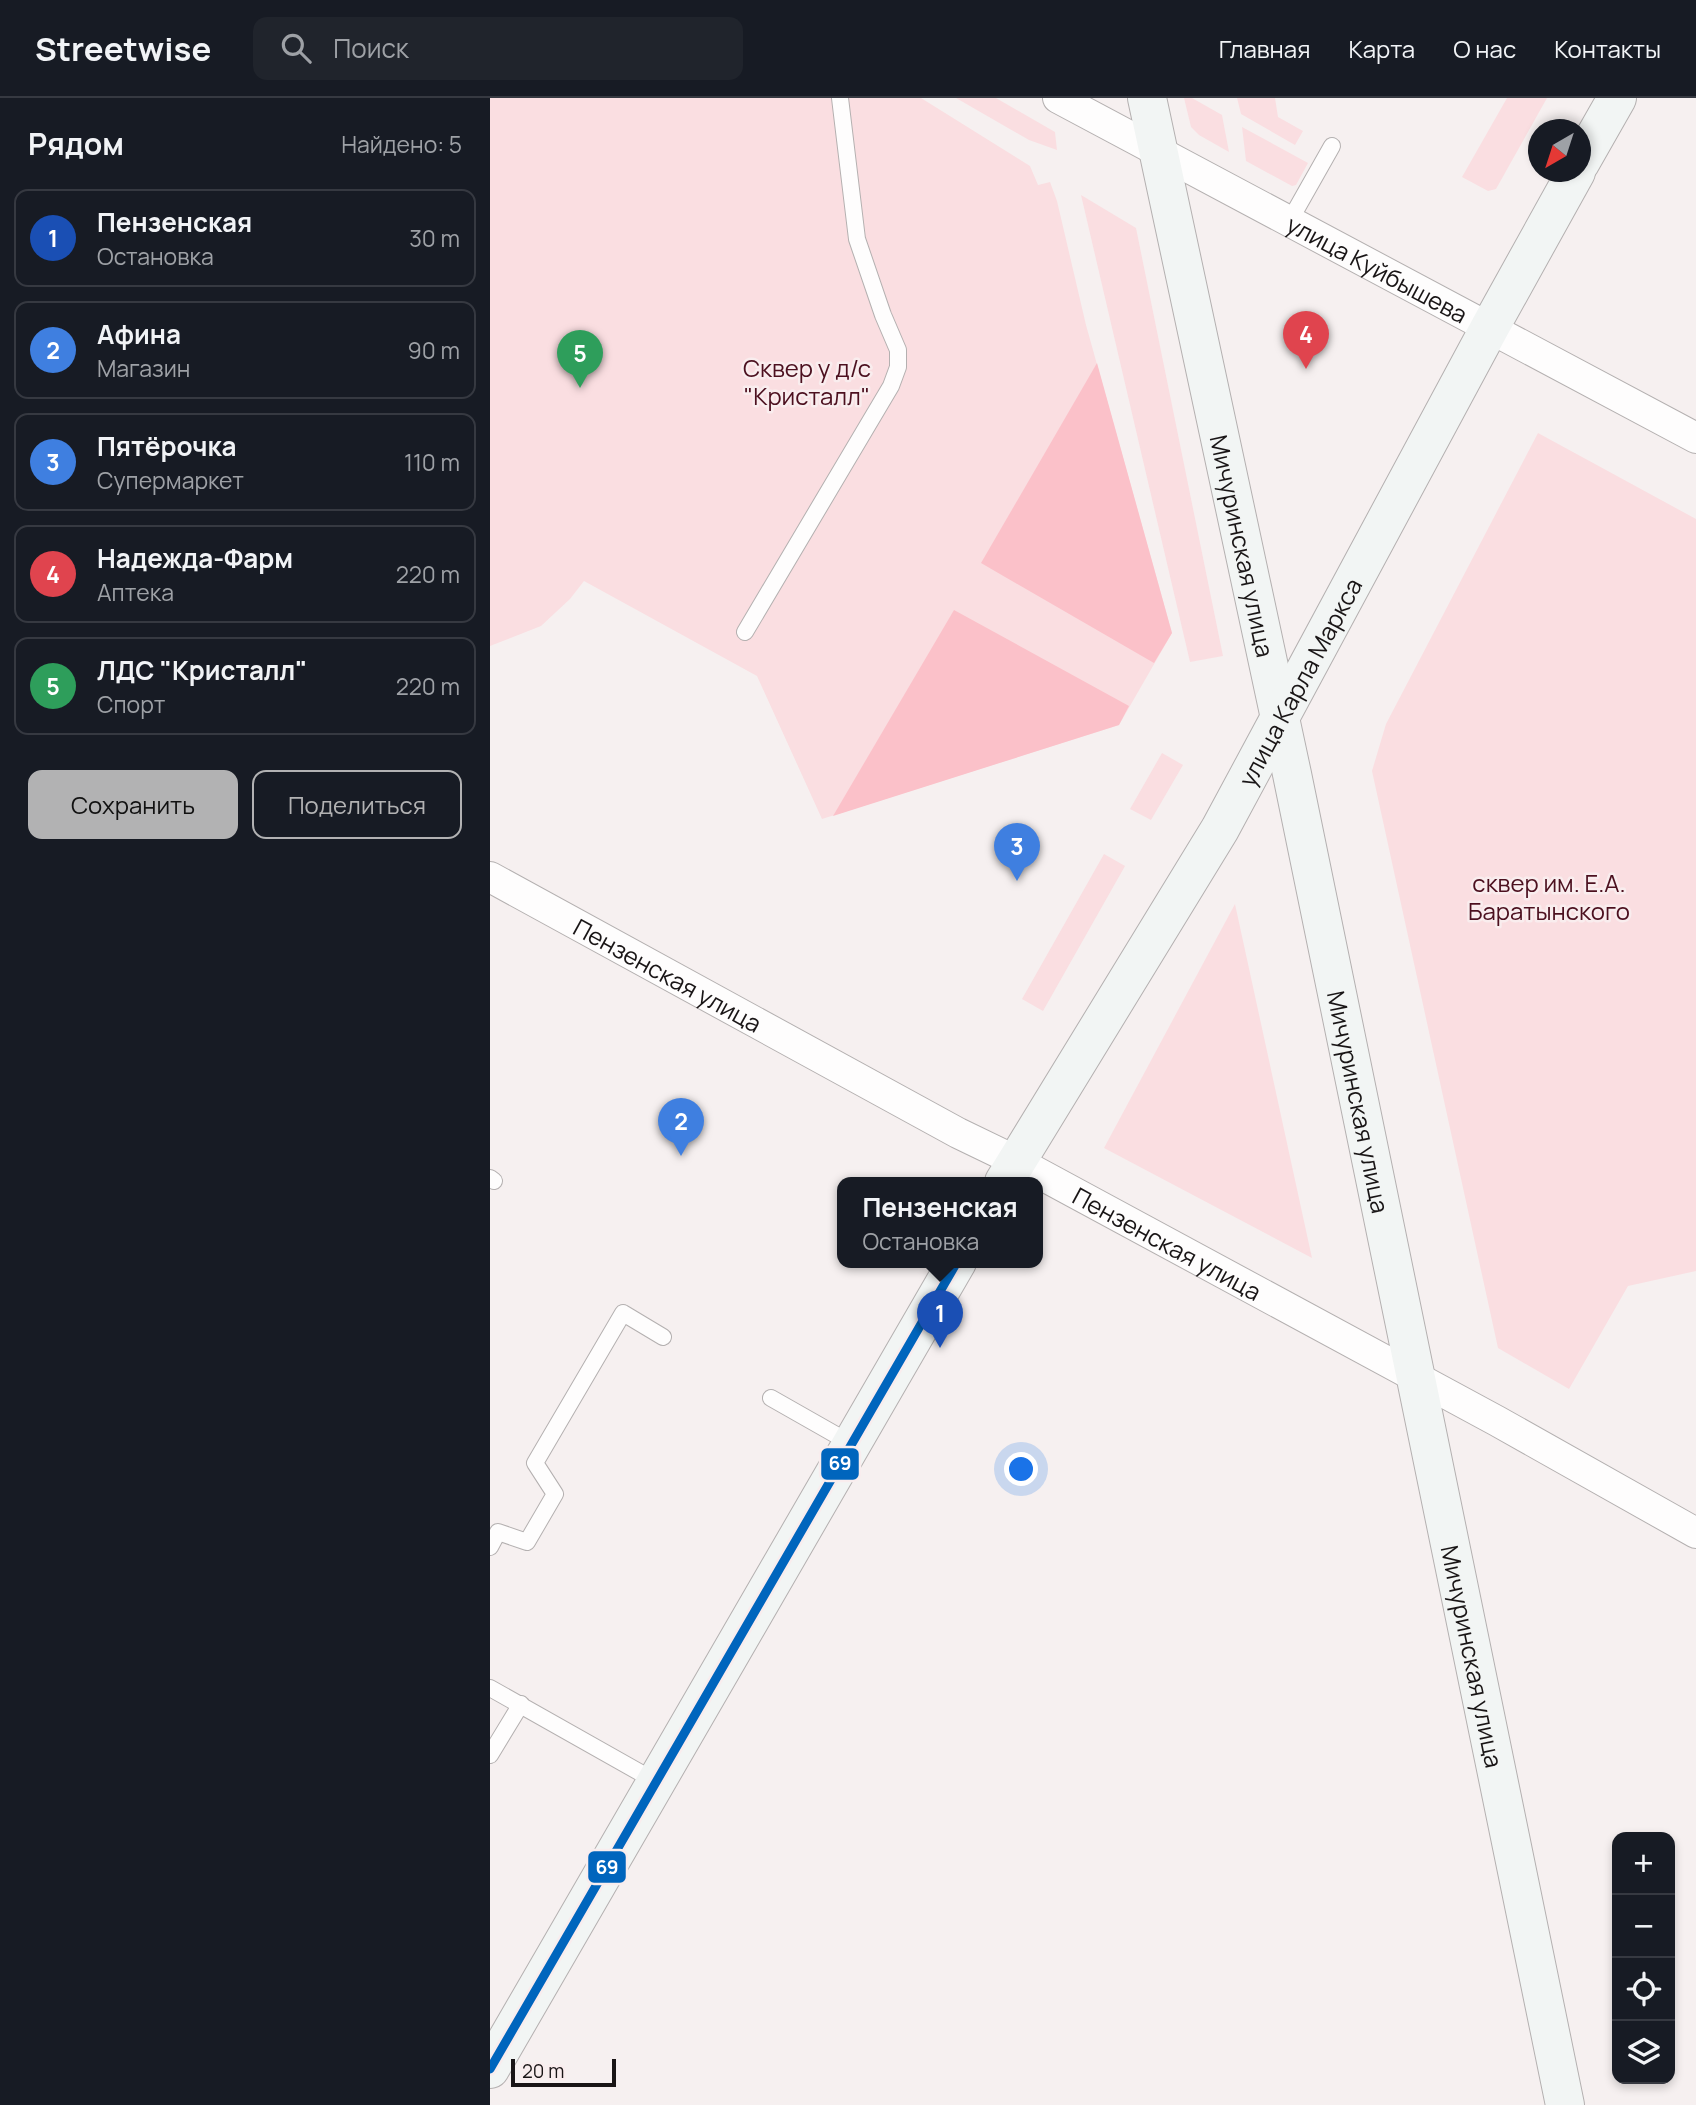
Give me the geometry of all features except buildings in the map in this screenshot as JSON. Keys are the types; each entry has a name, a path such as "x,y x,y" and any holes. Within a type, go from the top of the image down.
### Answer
{"main road":[{"name":"Мичуринская улица","path":"1147,98 1279,716 1565,2105"},
{"path":"1591,143 1616,98"},
{"name":"улица Карла Маркса","path":"1010,1171 1220,829 1570,182"},
{"path":"490,2069 954,1268"}],"street":[{"name":"улица Куйбышева","path":"1059,98 1696,438"},
{"name":"Пензенская улица","path":"490,877 946,1127 1010,1171"},
{"name":"Пензенская улица","path":"1043,1188 1415,1377 1696,1533"}],"lane":[{"path":"745,632 891,386 898,367 898,350 857,239 840,98"},
{"path":"1289,222 1332,146"},
{"path":"493,1536 527,1542 555,1494 535,1463 623,1313 663,1337"},
{"path":"771,1398 852,1444"},
{"path":"490,1688 655,1781"},
{"path":"490,1755 521,1704"}],"green space":[{"name":"Сквер у д/с \"Кристалл\"","path":"490,98 921,98 1030,166 1038,185 1050,182 1057,201 1086,325 1172,633 1119,725 822,819 757,676 584,581 570,599 541,626 490,646"},
{"path":"956,98 996,98 1055,132 1057,150 1029,140"},
{"path":"1184,98 1192,98 1222,115 1229,152 1199,135 1191,127"},
{"path":"1237,98 1275,98 1278,117 1303,131 1295,145 1241,114"},
{"path":"1507,98 1547,98 1535,119 1528,119 1528,132 1496,189 1488,191 1462,177"},
{"path":"1242,127 1308,163 1296,185 1292,186 1246,161"},
{"path":"1081,195 1136,228 1223,656 1190,662"},
{"name":"сквер им. Е.А. Баратынского","path":"1538,433 1696,519 1696,1271 1628,1286 1569,1389 1498,1348 1372,771 1386,724"},
{"path":"1162,753 1183,765 1151,820 1130,809"},
{"path":"1104,854 1125,866 1043,1011 1022,999"},
{"path":"1235,904 1312,1258 1104,1148"}],"shaded area":[{"path":"1097,363 1172,633 1154,663 981,563"},
{"path":"954,610 1129,706 1119,725 833,816"}],"transit line":[{"name":"69","path":"490,2069 954,1268"}],"place":[{"name":"Надежда-Фарм","path":"1306,369"},
{"name":"ЛДС \"Кристалл\"","path":"580,388"},
{"name":"Пятёрочка","path":"1017,881"},
{"name":"Афина","path":"681,1156"},
{"name":"Пензенская","path":"940,1348"}]}
